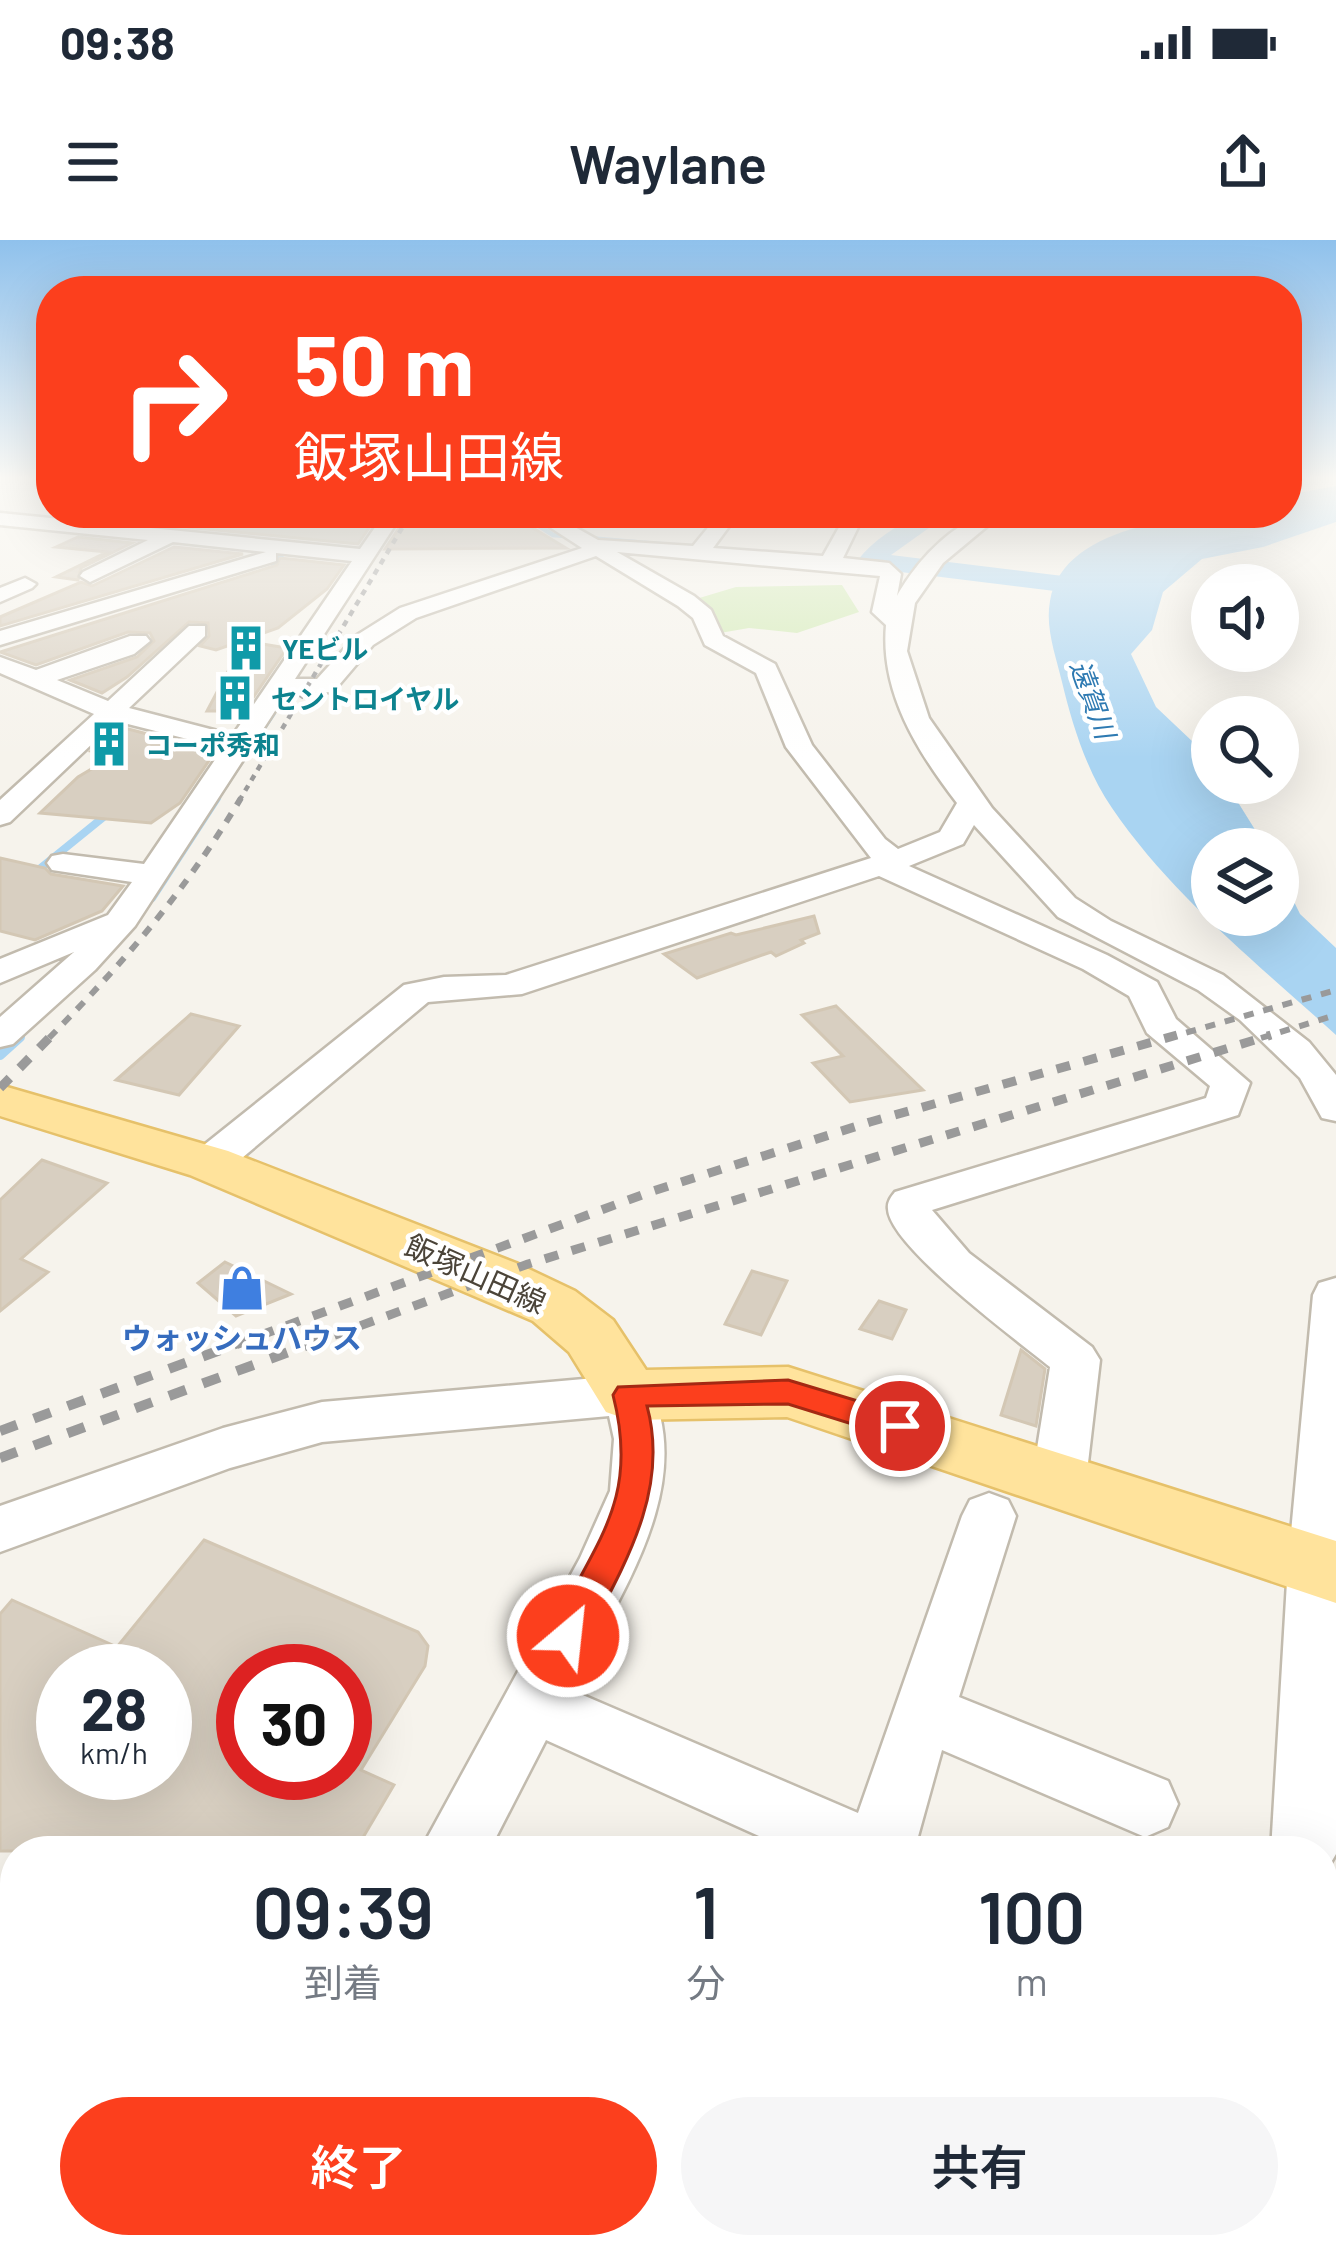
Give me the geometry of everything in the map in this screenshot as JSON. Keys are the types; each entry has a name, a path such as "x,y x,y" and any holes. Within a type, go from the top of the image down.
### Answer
{"main road":[{"name":"飯塚山田線","path":"0,1100 209,1163 440,1254 554,1306 591,1336 628,1395"},
{"path":"628,1395 788,1392 1326,1568"}],"street":[{"path":"90,577 104,570"},
{"path":"0,628 204,570"},
{"path":"0,638 216,570"},
{"path":"0,1036 83,963 124,919 285,687 357,570"},
{"path":"285,687 323,688 365,640 408,613 517,570"},
{"path":"633,570 703,615 713,640 766,669 799,747 889,864 1144,990 1160,1025 1230,1083 1224,1106 910,1202 909,1212 953,1264 1076,1360 1059,1480"},
{"path":"889,570 884,612 896,622"},
{"path":"927,570 912,588 896,622 898,664 926,741 970,805 1065,907 1102,931 1216,986 1282,1040 1323,1082 1336,1109"},
{"path":"0,596 26,584"},
{"path":"0,652 75,628"},
{"path":"0,816 197,631"},
{"path":"33,686 138,641"},
{"path":"0,664 33,686 242,745"},
{"path":"209,1163 417,993 508,986 889,864 952,838 970,805"},
{"path":"63,863 153,875"},
{"path":"0,971 124,919"},
{"path":"1305,1836 1326,1568 1336,1295"},
{"path":"0,1529 224,1449 322,1422 628,1395 640,1439 637,1491 603,1570 461,1836"},
{"path":"886,1836 989,1516"},
{"path":"532,1702 834,1836"},
{"path":"923,1712 1145,1804"},
{"path":"738,1793 780,1836"}],"green space":[{"path":"842,585 859,612 797,633 749,628 720,633 696,599 736,587"}],"water":[{"name":"遠賀川","path":"1065,570 1189,570 1163,592 1152,630 1131,654 1156,707 1191,740 1191,804 1239,804 1254,828 1191,828 1191,902 1136,840 1095,779 1076,731 1052,642 1050,601"},
{"path":"1299,912 1336,948 1336,1035 1227,936 1299,936"}],"building":[{"path":"70,570 80,570 78,580 56,577"},
{"path":"125,570 189,570 0,626 0,617 81,582 92,586"},
{"path":"261,570 340,570 327,589 278,628 216,650 200,646 209,636 208,623 189,622 102,693 70,680 137,657 154,641 150,633 128,632 36,665 0,652"},
{"path":"244,641 287,648 244,711 207,711"},
{"path":"117,726 215,752 180,803 151,823 40,813 78,777 115,755 91,751"},
{"path":"0,858 45,868 51,874 123,886 102,911 35,940 0,931"},
{"path":"814,916 819,933 801,940 804,943 776,956 771,952 697,978 664,954 731,933"},
{"path":"836,1006 923,1090 850,1102 813,1063 843,1056 802,1015"},
{"path":"191,1014 239,1026 179,1095 116,1080"},
{"path":"42,1160 107,1183 21,1259 48,1272 0,1311 0,1200"},
{"name":"ウォッシュハウス","path":"225,1262 291,1294 236,1316 198,1283"},
{"path":"752,1271 787,1281 761,1335 725,1324"},
{"path":"879,1301 906,1310 892,1339 860,1329"},
{"path":"1021,1350 1045,1369 1036,1426 1001,1415"},
{"path":"204,1540 418,1632 428,1646 425,1666 372,1752 372,1644 216,1644 216,1800 372,1800 372,1775 394,1785 364,1836 0,1836 0,1614 12,1600 110,1644 36,1644 36,1800 192,1800 192,1644 119,1644"}],"waterway":[{"path":"265,577 270,570"},
{"path":"946,570 1071,585"},
{"path":"215,801 273,713"},
{"path":"152,898 217,798"},
{"path":"32,875 111,811"},
{"path":"0,1055 20,1037"}],"railway":[{"path":"239,801 377,570"},
{"path":"49,1038 152,924 241,798"},
{"path":"1167,1038 1336,990"},
{"path":"1261,1038 1336,1015"},
{"path":"0,1088 52,1035"},
{"path":"234,1345 650,1192 870,1122 1177,1035"},
{"path":"308,1345 528,1264 1271,1035"},
{"path":"0,1431 242,1342"},
{"path":"0,1458 316,1342"}],"place":[{"name":"YEビル","path":"246,648"},
{"name":"セントロイヤル","path":"235,698"},
{"name":"コーポ秀和","path":"109,744"},
{"name":"ウォッシュハウス","path":"242,1288"}],"route":[{"path":"568,1636 637,1491 640,1439 628,1395 788,1392 900,1426"}]}
